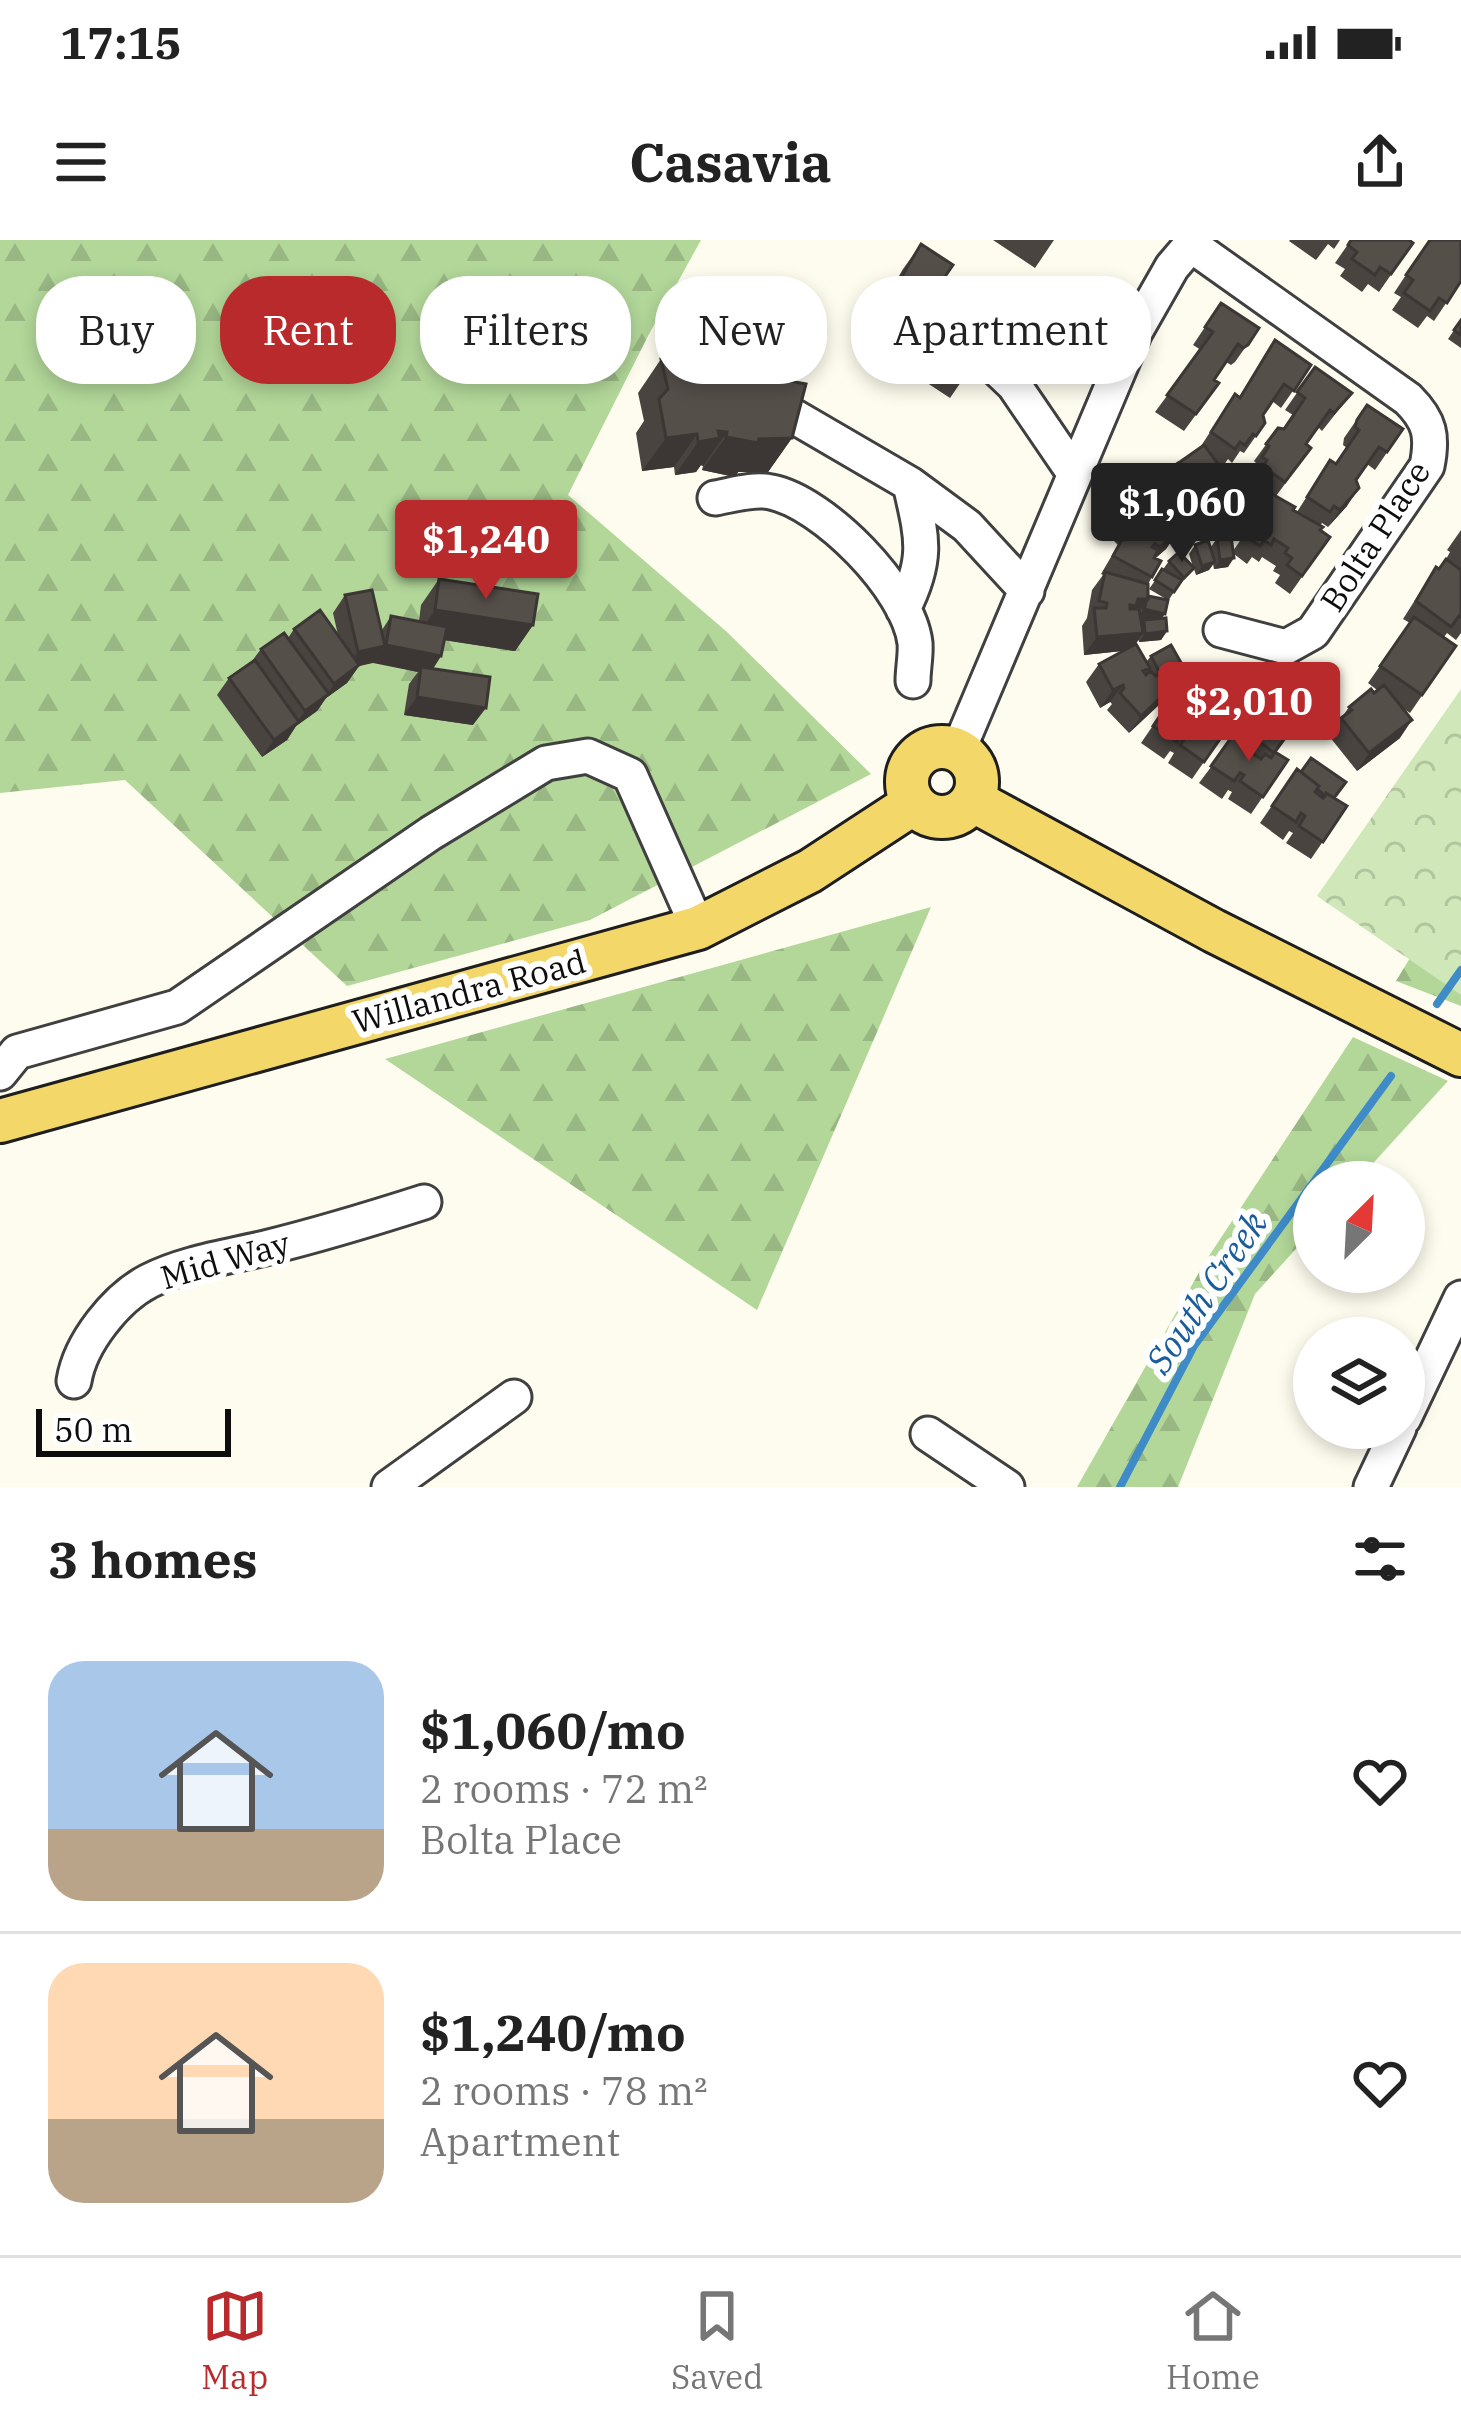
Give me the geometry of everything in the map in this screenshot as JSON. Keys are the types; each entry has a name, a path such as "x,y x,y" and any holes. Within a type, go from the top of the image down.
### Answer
{"main road":[{"path":"935,747 958,751 974,767 977,790 972,800 951,816 924,812 914,803 906,781 915,759 935,747"},
{"path":"972,800 1214,931 1461,1055"},
{"name":"Willandra Road","path":"0,1121 698,928 810,871 914,803"}],"street":[{"path":"958,751 1142,317 1193,242"},
{"name":"Bolta Place","path":"1193,242 1408,399 1426,416 1432,441 1427,466 1313,632 1286,647 1221,630"},
{"path":"735,384 910,484 967,526 1027,591"},
{"path":"1012,384 1074,473"},
{"path":"903,609 924,543 910,484"},
{"path":"715,498 767,490 800,502 874,563 903,609 915,640 913,681"},
{"path":"0,1073 17,1052 177,1007 431,833 546,763 588,756 630,775 698,928"},
{"name":"Mid Way","path":"74,1381 80,1358 96,1334 119,1304 146,1282 424,1202"},
{"path":"1425,1374 1461,1298"},
{"path":"389,1487 514,1397"},
{"path":"928,1434 1006,1487"},
{"path":"1371,1487 1389,1449"}],"green space":[{"path":"0,240 701,240 681,276 655,276 655,323 631,370 631,276 420,276 420,384 624,384 568,495 727,632 871,774 590,920 347,986 125,780 0,793"},
{"path":"1461,689 1461,995 1317,896"},
{"path":"1461,874 1461,1006 1396,981"},
{"path":"931,907 757,1310 385,1059"},
{"path":"1353,1037 1448,1081 1375,1161 1293,1161 1293,1252 1255,1294 1178,1487 1077,1487 1205,1262"}],"building":[{"path":"1351,240 1413,243 1391,274 1380,267 1375,275 1352,259 1357,252 1348,245"},
{"path":"1430,240 1461,240 1461,281 1447,303 1439,298 1430,311 1404,293 1413,280 1406,275"},
{"path":"921,244 953,265 945,276 902,276"},
{"path":"1221,303 1259,328 1248,345 1238,344 1214,380 1219,383 1196,414 1167,395 1213,332 1205,327"},
{"path":"1275,340 1311,365 1294,391 1284,384 1263,415 1265,423 1256,436 1235,449 1211,432 1235,394 1240,398"},
{"path":"1315,367 1352,393 1334,413 1330,410 1306,444 1311,448 1285,482 1263,467 1267,460 1262,457 1266,444 1278,428 1284,429 1305,398 1297,392"},
{"path":"667,384 806,384 792,438 759,439 758,443 718,431 720,438 698,442 697,434 666,438 659,399"},
{"path":"1367,405 1403,429 1387,452 1379,447 1356,480 1359,488 1340,510 1334,506 1330,512 1307,497 1330,460 1336,464 1359,430 1357,420"},
{"path":"1204,445 1230,480 1219,492 1214,488 1208,493 1205,488 1197,494 1199,509 1183,521 1153,482 1178,463 1186,471 1180,462"},
{"path":"1272,494 1323,527 1320,530 1330,537 1302,576 1287,565 1292,558 1285,553 1288,548 1274,539 1271,545 1264,540 1260,546 1244,535"},
{"path":"1146,502 1178,532 1160,547 1152,547 1158,550 1154,558 1161,561 1152,577 1113,556 1126,532 1134,531 1126,524"},
{"path":"1231,536 1234,558 1220,560 1217,538"},
{"path":"1208,540 1215,562 1202,566 1195,545"},
{"path":"1179,552 1194,568 1184,578 1169,561"},
{"path":"1446,559 1461,570 1461,617 1451,627 1416,601"},
{"path":"1162,569 1182,580 1174,592 1155,580"},
{"path":"1105,572 1148,584 1148,599 1130,605 1130,609 1139,609 1143,633 1097,637 1094,608 1106,608 1107,603 1099,601"},
{"path":"439,579 538,594 533,625 435,610"},
{"path":"372,590 385,646 358,652 345,595"},
{"path":"1148,596 1168,600 1165,614 1144,609"},
{"path":"320,610 359,665 334,684 294,629"},
{"path":"391,616 447,627 441,656 386,645"},
{"path":"1414,617 1456,646 1422,695 1380,666"},
{"path":"1166,618 1167,631 1145,634 1144,620"},
{"path":"284,633 329,694 305,711 261,649"},
{"path":"1136,644 1150,668 1143,671 1146,675 1160,672 1173,686 1141,716 1120,693 1123,685 1113,690 1099,664"},
{"path":"1171,645 1184,668 1166,678 1151,656"},
{"path":"255,660 299,722 274,740 229,678"},
{"path":"421,667 490,677 486,708 417,697"},
{"path":"1202,682 1229,700 1217,719 1191,698"},
{"path":"1384,685 1412,720 1369,753 1341,718 1371,689 1374,693"},
{"path":"1178,689 1196,700 1200,706 1196,712 1204,718 1207,713 1229,726 1204,762 1180,745 1187,736 1182,733 1177,742 1153,726"},
{"path":"1254,710 1288,734 1274,753 1241,727"},
{"path":"1238,728 1257,745 1252,753 1261,759 1275,752 1288,760 1263,797 1240,781 1244,775 1240,773 1234,781 1211,766"},
{"path":"1311,758 1346,782 1334,798 1325,796 1301,772"},
{"path":"1297,769 1319,786 1315,792 1323,798 1326,793 1347,806 1323,842 1299,826 1305,816 1301,813 1296,822 1272,806"}],"waterway":[{"name":"South Creek","path":"1437,1004 1461,970"},
{"name":"South Creek","path":"1120,1487 1194,1346 1391,1076"}]}
